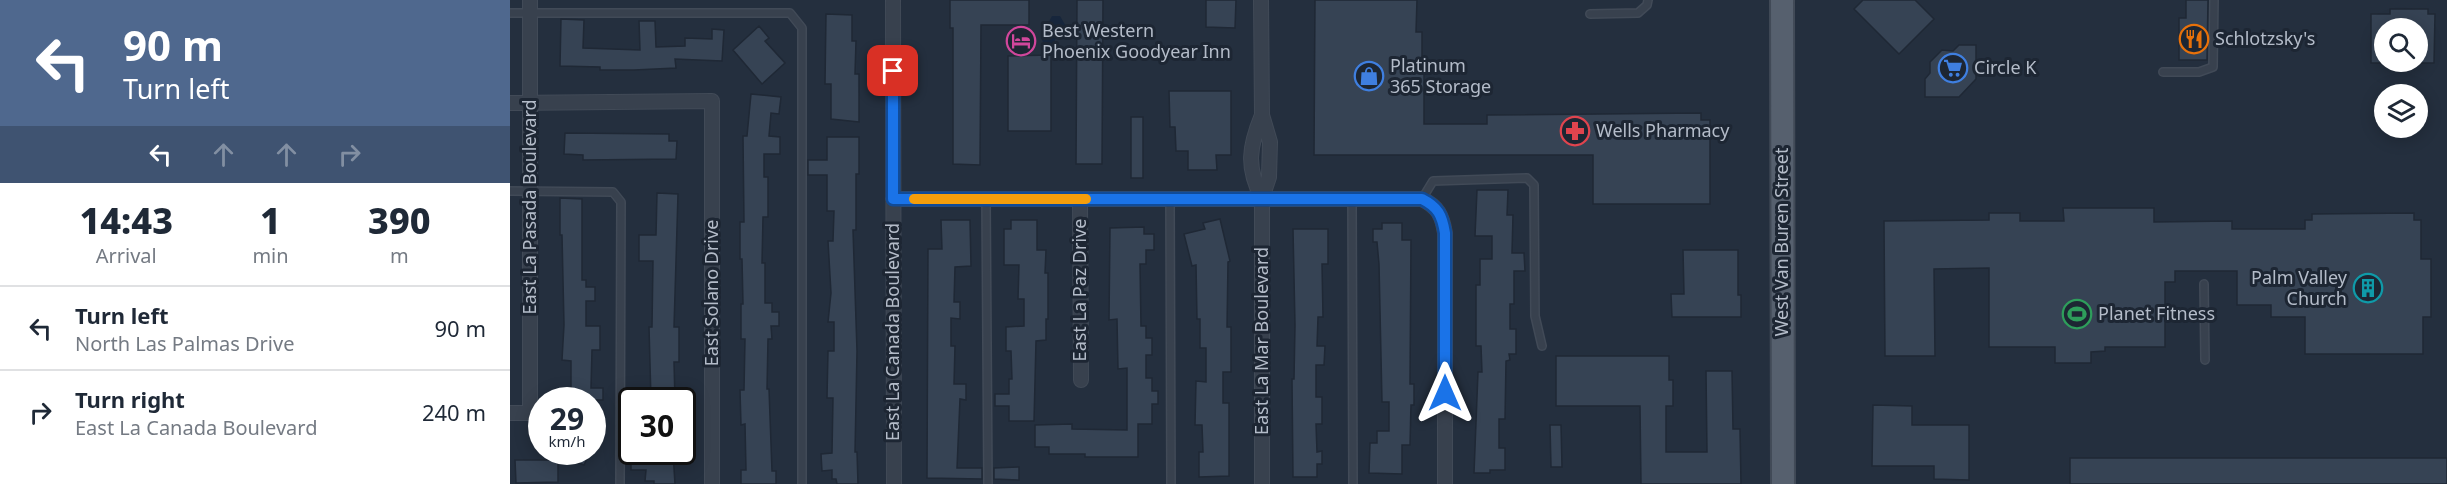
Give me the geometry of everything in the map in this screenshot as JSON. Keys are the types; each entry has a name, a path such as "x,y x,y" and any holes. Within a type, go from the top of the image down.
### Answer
{"main road":[{"name":"West Van Buren Street","path":"1782,0 1783,484"}],"street":[{"name":"East La Canada Boulevard","path":"893,0 894,484"},
{"name":"East La Mar Boulevard","path":"1261,0 1262,115 1270,142 1269,177 1262,198 1262,484"},
{"name":"East La Pasada Boulevard","path":"510,413 530,413 530,6"},
{"name":"East Solano Drive","path":"530,103 712,101 712,484"},
{"path":"510,103 530,103"},
{"path":"893,199 1422,199 1438,209 1445,233 1445,484"},
{"name":"East La Paz Drive","path":"1080,199 1081,380"}],"lane":[{"path":"1590,14 1638,13 1647,5 1648,0"},
{"path":"2163,72 2199,72 2212,67 2214,0"},
{"path":"510,13 530,6 790,13 802,28 802,484"},
{"path":"1422,199 1433,181 1527,178 1534,185 1535,316 1542,346"},
{"path":"510,191 613,192 621,202 620,484"},
{"path":"1170,199 1171,484"},
{"path":"1352,199 1353,484"},
{"path":"986,200 988,484"},
{"path":"2204,284 2205,360"}],"water":[{"path":"1052,16 1060,16 1067,28 1065,32 1059,32 1053,44 1043,42 1041,37"}],"building":[{"path":"950,0 1029,0 1029,25 981,25 980,165 953,164 953,28 950,28"},
{"path":"1077,0 1103,0 1102,164 1076,164"},
{"path":"1206,0 1236,0 1235,28 1206,27"},
{"path":"1315,0 1417,0 1416,32 1422,32 1422,58 1424,59 1424,124 1487,124 1487,115 1701,113 1701,120 1710,120 1710,204 1593,204 1593,155 1314,155"},
{"path":"1863,0 1915,0 1934,19 1899,54 1854,9"},
{"name":"Schlotzsky's","path":"2186,0 2208,0 2207,60 2179,60 2179,18 2186,18"},
{"path":"2390,9 2428,9 2428,14 2435,14 2434,63 2428,63 2428,18 2374,18 2374,63 2371,63 2371,14 2390,14"},
{"path":"826,14 852,15 852,41 856,41 855,74 859,74 859,122 831,119 831,84 825,84"},
{"path":"561,19 584,20 583,48 640,50 639,21 655,21 656,47 685,46 685,38 712,39 712,29 724,30 722,61 675,59 676,68 634,70 600,70 600,67 560,66"},
{"path":"759,26 769,38 765,41 785,63 762,84 733,50"},
{"name":"Circle K","path":"1959,45 1976,45 1976,79 1959,97 1925,97 1925,79 1930,73 1930,62 1942,50 1953,51"},
{"path":"1051,55 1051,131 1008,131 1008,56"},
{"path":"1169,91 1231,91 1231,155 1216,155 1217,170 1188,170 1188,151 1176,151 1175,127 1170,127"},
{"path":"751,94 781,97 779,114 771,113 769,136 780,137 780,154 764,154 764,177 768,177 768,217 763,217 762,263 765,263 765,303 772,303 772,312 779,312 779,326 771,326 772,339 768,339 767,389 769,389 772,471 776,471 776,484 741,484 741,470 746,470 745,424 741,425 740,390 744,390 745,339 741,339 741,304 743,304 740,222 744,222 743,136 747,136"},
{"path":"1131,117 1143,117 1143,178 1131,178"},
{"path":"565,133 669,134 669,141 677,141 676,159 583,160 583,155 564,154"},
{"path":"827,137 859,137 859,174 856,174 856,230 853,230 857,351 855,452 857,452 858,484 837,484 836,479 832,479 832,470 822,471 821,454 832,453 833,398 827,398 828,351 834,351 834,322 828,322 831,293 828,241 833,241 834,211 827,211 827,175 808,175 808,160 827,160"},
{"path":"1477,190 1508,190 1507,215 1513,215 1512,253 1524,253 1525,271 1514,271 1514,304 1510,304 1510,329 1516,329 1516,354 1509,354 1510,360 1506,361 1505,419 1499,419 1499,448 1505,448 1505,470 1490,470 1490,473 1474,473 1478,372 1482,372 1481,346 1476,346 1476,285 1480,285 1480,259 1492,259 1492,236 1475,236"},
{"path":"657,193 678,194 674,327 679,327 679,362 674,362 675,387 651,387 649,327 652,327 653,261 639,261 639,235 656,235"},
{"path":"560,198 582,199 582,280 586,280 586,287 595,287 595,301 586,301 586,326 600,326 600,350 592,350 591,387 571,387 571,361 562,360 564,325 562,235 560,235"},
{"path":"2063,208 2154,208 2154,222 2232,221 2232,229 2305,229 2305,220 2312,220 2312,214 2414,213 2414,220 2421,220 2421,259 2431,259 2431,317 2423,317 2423,354 2305,354 2305,317 2271,317 2271,305 2237,305 2237,271 2175,271 2175,282 2165,282 2165,347 2105,347 2105,351 2091,352 2091,363 2055,363 2055,347 1989,347 1989,268 1934,269 1935,356 1885,356 1884,221 1989,220 1989,213 2020,213 2020,221 2064,221"},
{"path":"1220,219 1230,261 1228,262 1227,327 1231,327 1231,372 1223,372 1223,403 1229,403 1229,476 1199,477 1199,452 1203,452 1202,425 1195,425 1196,381 1206,382 1206,348 1200,348 1196,265 1192,266 1184,234 1205,229 1203,223"},
{"path":"941,220 970,220 971,266 955,267 954,302 960,302 960,319 951,318 951,346 955,346 954,384 966,384 966,400 960,399 957,468 982,468 982,479 927,478 928,249 942,249"},
{"path":"1011,220 1037,220 1037,250 1046,250 1048,319 1046,319 1046,340 1036,341 1034,421 1009,421 1009,406 995,406 995,394 1009,394 1009,379 1012,379 1011,351 1006,351 1006,327 1024,326 1024,299 1018,299 1019,265 1004,265 1004,229 1011,229"},
{"path":"1382,223 1402,223 1402,240 1411,240 1410,384 1414,384 1414,405 1411,405 1410,445 1402,445 1402,474 1369,473 1370,443 1377,443 1377,431 1389,431 1389,402 1382,402 1379,264 1377,242 1373,242 1373,229 1382,229"},
{"path":"1144,227 1144,234 1154,234 1154,250 1146,250 1146,264 1140,264 1141,326 1146,326 1146,338 1152,338 1152,355 1146,355 1146,378 1152,378 1152,391 1158,391 1158,404 1152,404 1152,424 1138,424 1138,457 1049,454 1049,447 1035,447 1035,425 1072,424 1072,429 1127,430 1127,368 1118,369 1117,319 1109,320 1110,228"},
{"path":"1293,229 1328,229 1328,264 1322,264 1323,317 1318,317 1317,346 1325,346 1324,365 1316,365 1316,397 1322,397 1322,424 1316,424 1317,452 1322,451 1322,464 1317,464 1317,477 1293,477 1292,379 1294,379 1295,325"},
{"path":"1683,250 1738,250 1738,295 1741,295 1741,317 1672,317 1671,294 1684,294"},
{"path":"1556,356 1669,356 1669,380 1673,380 1673,406 1666,406 1666,452 1707,452 1706,371 1732,371 1733,429 1740,429 1741,484 1641,484 1640,406 1556,406"},
{"path":"1873,405 1912,406 1912,425 1969,425 1969,480 1934,479 1934,466 1872,466"},
{"path":"1550,425 1561,425 1562,467 1551,467"},
{"path":"2070,458 2447,458 2447,484 2070,484"},
{"path":"515,460 528,460 528,465 558,465 558,482 516,483"},
{"path":"631,465 674,465 675,484 654,484 654,481 645,481 646,470 631,470"},
{"path":"1019,467 1019,480 994,479 994,468"}],"slow traffic":[{"path":"914,199 1086,199"}],"place":[{"name":"Schlotzsky's","path":"2194,39"},
{"name":"Best Western Phoenix Goodyear Inn","path":"1021,41"},
{"name":"Circle K","path":"1953,68"},
{"name":"Platinum 365 Storage","path":"1369,76"},
{"name":"Wells Pharmacy","path":"1575,131"},
{"name":"Palm Valley Church","path":"2368,288"},
{"name":"Planet Fitness","path":"2077,314"}],"route":[{"path":"893,71 893,199 1422,199 1431,203 1443,218 1445,233 1445,393"}]}
